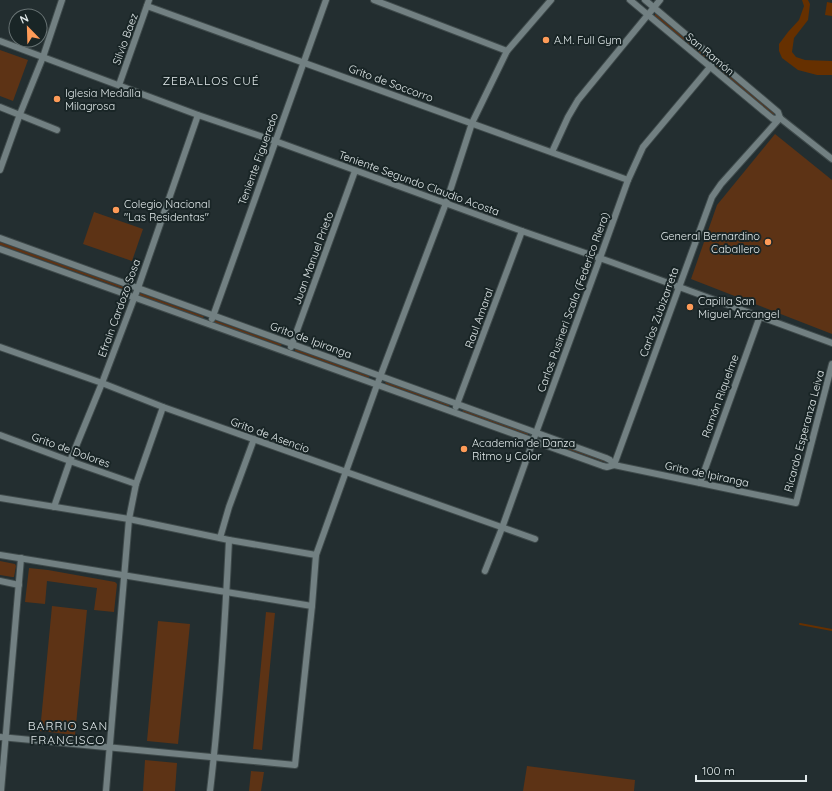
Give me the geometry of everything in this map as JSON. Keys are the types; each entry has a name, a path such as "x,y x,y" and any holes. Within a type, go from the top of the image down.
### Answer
{"street":[{"path":"0,170 20,114 43,57 62,0"},
{"name":"Teniente Figueredo","path":"210,324 326,0"},
{"path":"374,0 507,51"},
{"path":"3,738 295,765 316,555 377,385 446,204 472,123 507,51 551,0"},
{"name":"San Ramón","path":"630,0 772,119 780,118"},
{"name":"San Ramón","path":"645,0 778,112 780,118 832,159"},
{"path":"552,152 568,117 578,100 660,0"},
{"name":"Grito de Soccorro","path":"148,3 304,63 628,180"},
{"name":"Silvio Baez","path":"119,85 148,3"},
{"name":"Teniente Segundo Claudio Acosta","path":"0,41 198,115 275,141 446,204 679,286 832,342"},
{"name":"Carlos Pusineri Scala (Federico Riera)","path":"485,571 628,180 643,147 716,60"},
{"path":"0,107 57,130"},
{"name":"Efrain Cardozo Sosa","path":"54,507 70,461 135,297 198,115"},
{"name":"Carlos Zubizarreta","path":"614,465 712,197 721,184 780,118"},
{"name":"Juan Manuel Prieto","path":"289,353 355,171"},
{"name":"Raul Amaral","path":"454,412 522,231"},
{"name":"Grito de Ipiranga","path":"0,238 536,432 606,458 614,465"},
{"name":"Grito de Ipiranga","path":"0,248 603,466 607,467 614,465 796,503"},
{"name":"Ramón Riquelme","path":"700,483 760,316"},
{"name":"Grito de Asencio","path":"0,347 102,383 163,407 535,539"},
{"name":"Ricardo Esperanza Leiva","path":"796,503 832,364"},
{"path":"106,791 129,519 136,484 163,407"},
{"name":"Grito de Dolores","path":"0,435 136,484"},
{"path":"220,538 229,507 254,439"},
{"path":"0,498 129,519 229,540 316,555"},
{"path":"210,791 227,593 229,540"},
{"path":"0,555 312,606"},
{"path":"1,791 3,738 21,558"},
{"path":"0,581 19,584"}],"shaded area":[{"path":"802,0 808,0 810,4 808,20 794,38 792,52 796,57 805,60 832,61 832,75 817,75 798,70 782,58 779,51 779,44 799,20 804,6"},
{"path":"827,2 832,3 832,16 825,15"},
{"path":"655,14 709,59 707,60 655,16"},
{"path":"0,50 28,60 13,101 0,96"},
{"path":"718,66 774,113 774,115 716,67"},
{"name":"General Bernardino Caballero","path":"775,134 832,180 832,334 691,279 717,205"},
{"path":"94,212 143,229 132,261 83,244"},
{"path":"0,242 124,287 125,289 0,245"},
{"path":"139,293 204,317 203,318 139,295"},
{"path":"214,320 282,345 280,346 214,322"},
{"path":"296,349 369,377 368,378 295,351"},
{"path":"385,382 449,404 449,406 386,384"},
{"path":"464,410 528,433 528,435 462,411"},
{"path":"545,439 604,460 605,462 544,441"},
{"path":"0,561 15,564 14,577 0,575"},
{"path":"29,568 115,582 117,584 114,612 94,610 97,588 47,581 45,604 25,602"},
{"path":"52,606 87,610 75,735 40,731"},
{"path":"266,612 275,613 262,750 253,749"},
{"path":"158,621 190,624 178,744 147,741"},
{"path":"145,760 177,763 175,791 143,791"},
{"path":"527,766 635,780 634,791 523,791"},
{"path":"251,771 264,772 261,791 249,791"}],"waterway":[{"path":"800,624 832,630"}],"place":[{"name":"A.M. Full Gym","path":"546,40"},
{"name":"Iglesia Medalla Milagrosa","path":"57,99"},
{"name":"Colegio Nacional \"Las Residentas\"","path":"116,210"},
{"name":"General Bernardino Caballero","path":"768,242"},
{"name":"Capilla San Miguel Arcangel","path":"690,307"},
{"name":"Academia de Danza Ritmo y Color","path":"464,449"}],"district":[{"name":"ZEBALLOS CUÉ","path":"211,80"},
{"name":"BARRIO SAN FRANCISCO","path":"68,732"}]}
